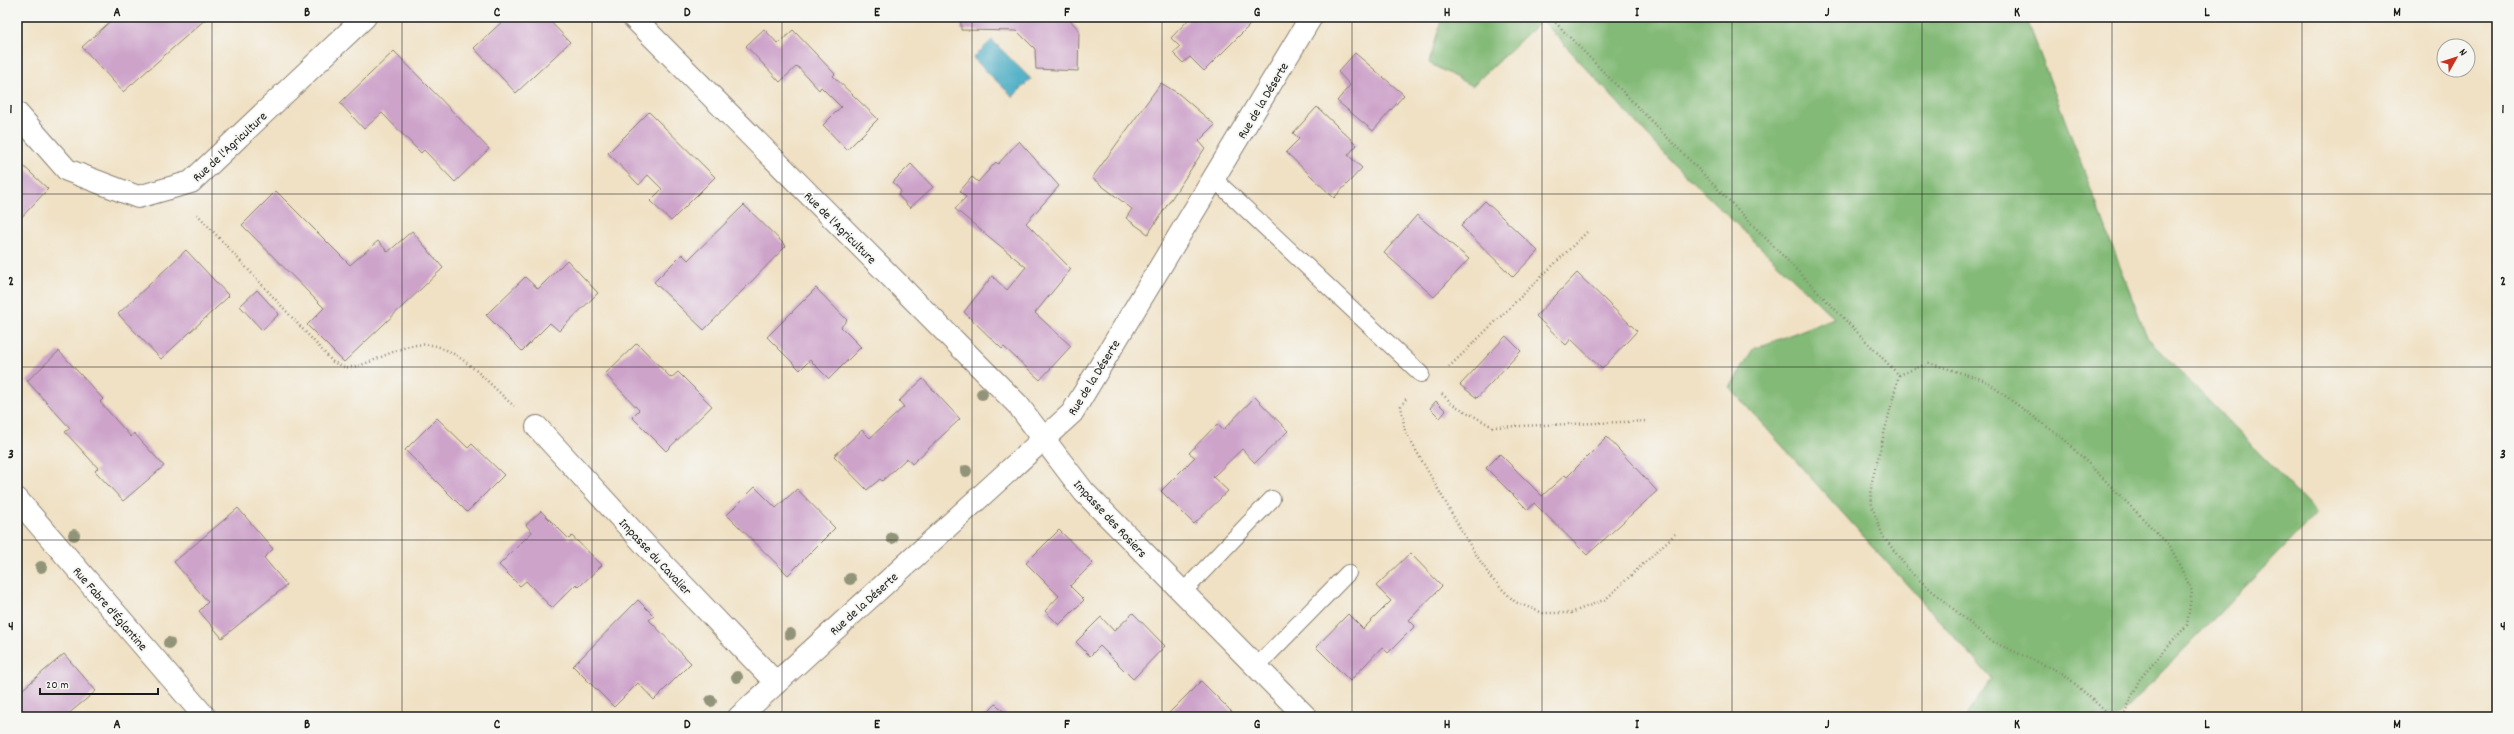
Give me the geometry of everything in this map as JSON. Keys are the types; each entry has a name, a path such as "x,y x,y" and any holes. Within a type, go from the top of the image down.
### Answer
{"street":[{"name":"Rue de l'Agriculture","path":"17,113 68,170 138,197 172,188 191,182 365,17"},
{"name":"Rue de l'Agriculture","path":"633,17 1018,405 1045,440"},
{"name":"Rue de la Déserte","path":"739,717 1012,466 1045,440 1072,413 1311,17"},
{"name":"Impasse du Cavalier","path":"537,427 660,561 776,683"},
{"name":"Impasse des Rosiers","path":"1045,440 1084,492 1306,717"},
{"name":"Rue Fabre d'Églantine","path":"17,500 205,717"}],"lane":[{"path":"1214,179 1421,374"},
{"path":"1182,593 1272,499"},
{"path":"1256,667 1348,573"}],"path":[{"path":"1550,17 1899,375"},
{"path":"172,188 333,362 345,367 365,363 391,351 423,344 442,348 463,361 537,427"},
{"path":"1421,374 1444,372 1588,231"},
{"path":"1899,375 1929,363 1984,380 2065,440 2170,546 2192,591 2188,625 2139,680 2123,717"},
{"path":"1421,374 1454,405 1493,426 1648,421"},
{"path":"1421,374 1401,406 1406,431 1468,542 1491,578 1516,602 1543,614 1571,613 1606,598 1675,534"},
{"path":"1899,375 1871,485 1872,507 1883,536 1910,572 1991,641 2064,674 2112,717"}],"green space":[{"path":"1442,17 2026,17 2147,337 2317,513 2118,717 1965,717 1992,679 1730,388 1753,349 1834,318 1672,162 1542,20 1472,86 1429,63"}],"water":[{"path":"992,40 1031,79 1013,97 973,58"}],"building":[{"path":"115,17 208,17 123,92 82,47"},
{"path":"507,17 546,17 570,42 516,93 474,48"},
{"path":"961,17 1067,17 1079,30 1078,71 1036,69 1035,49 1017,31 961,30"},
{"path":"1191,17 1250,17 1254,21 1204,71 1190,57 1183,63 1173,53 1180,47 1171,38"},
{"path":"764,29 778,44 793,30 835,74 833,76 878,119 847,150 823,125 841,107 821,87 819,90 797,66 780,82 746,46"},
{"path":"394,51 489,149 455,182 424,150 421,153 382,113 364,129 340,103"},
{"path":"1355,53 1404,95 1373,131 1337,101 1350,85 1338,72"},
{"path":"1161,83 1179,94 1215,125 1199,141 1205,148 1148,234 1126,218 1132,209 1092,178"},
{"path":"1317,107 1357,145 1348,155 1362,168 1334,198 1286,152 1299,139 1293,133"},
{"path":"649,112 715,177 671,221 650,201 662,189 648,175 639,185 608,153"},
{"path":"1019,141 1059,186 1026,223 1071,269 1035,313 1071,346 1040,380 1004,347 1002,349 964,312 992,276 1007,290 1026,267 955,209 966,197 960,191 972,177 978,182 996,162 998,164"},
{"path":"17,160 48,189 17,222"},
{"path":"911,164 933,187 910,208 898,195 901,191 893,182"},
{"path":"276,191 350,265 378,241 388,252 412,231 443,268 344,362 307,325 324,308 242,225"},
{"path":"1485,201 1538,251 1513,277 1461,226"},
{"path":"744,205 786,246 704,330 654,282 682,254 688,260"},
{"path":"1417,215 1469,259 1434,297 1384,253"},
{"path":"186,250 229,296 161,359 118,314"},
{"path":"567,260 598,293 559,331 550,323 522,351 486,315 525,277 538,289"},
{"path":"1577,273 1637,331 1602,369 1571,339 1566,345 1536,316"},
{"path":"816,288 847,320 841,327 861,347 829,379 810,360 800,370 767,337"},
{"path":"257,290 279,314 262,330 240,306"},
{"path":"1506,336 1521,351 1477,398 1460,385"},
{"path":"637,343 671,378 678,372 712,406 666,451 632,417 639,410 605,374"},
{"path":"59,351 103,399 100,402 131,437 134,433 164,466 123,501 95,471 98,468 65,432 70,428 27,381"},
{"path":"923,379 960,419 912,464 907,458 882,481 880,479 867,490 834,456 862,430 870,438 904,407 899,401"},
{"path":"1255,397 1288,431 1255,463 1242,449 1213,477 1228,491 1194,524 1161,491 1195,457 1189,453 1217,424 1223,430"},
{"path":"1436,401 1446,411 1440,418 1430,408"},
{"path":"437,418 468,448 472,444 504,475 467,512 405,450"},
{"path":"1607,437 1657,491 1587,555 1534,503 1528,510 1486,468 1500,454 1542,496 1565,475 1567,477"},
{"path":"755,487 776,508 797,489 835,528 788,575 727,515"},
{"path":"238,508 273,549 264,558 287,585 222,638 199,611 208,602 174,562"},
{"path":"541,511 569,539 572,536 602,565 579,587 576,584 552,608 526,581 520,586 499,565 532,532 526,525"},
{"path":"1059,530 1093,563 1070,586 1084,600 1059,625 1045,611 1059,596 1026,563"},
{"path":"1410,553 1442,586 1409,620 1415,626 1388,653 1382,647 1350,681 1316,647 1348,614 1363,629 1391,601 1376,586"},
{"path":"638,600 654,616 649,620 691,663 654,700 638,683 614,707 573,666"},
{"path":"1133,613 1165,646 1133,679 1100,646 1090,656 1076,642 1101,617 1114,631"},
{"path":"64,654 96,691 67,715 69,717 17,717 17,694"},
{"path":"1201,681 1235,715 1233,717 1171,717 1168,714"},
{"path":"996,704 1009,717 983,717"}]}
